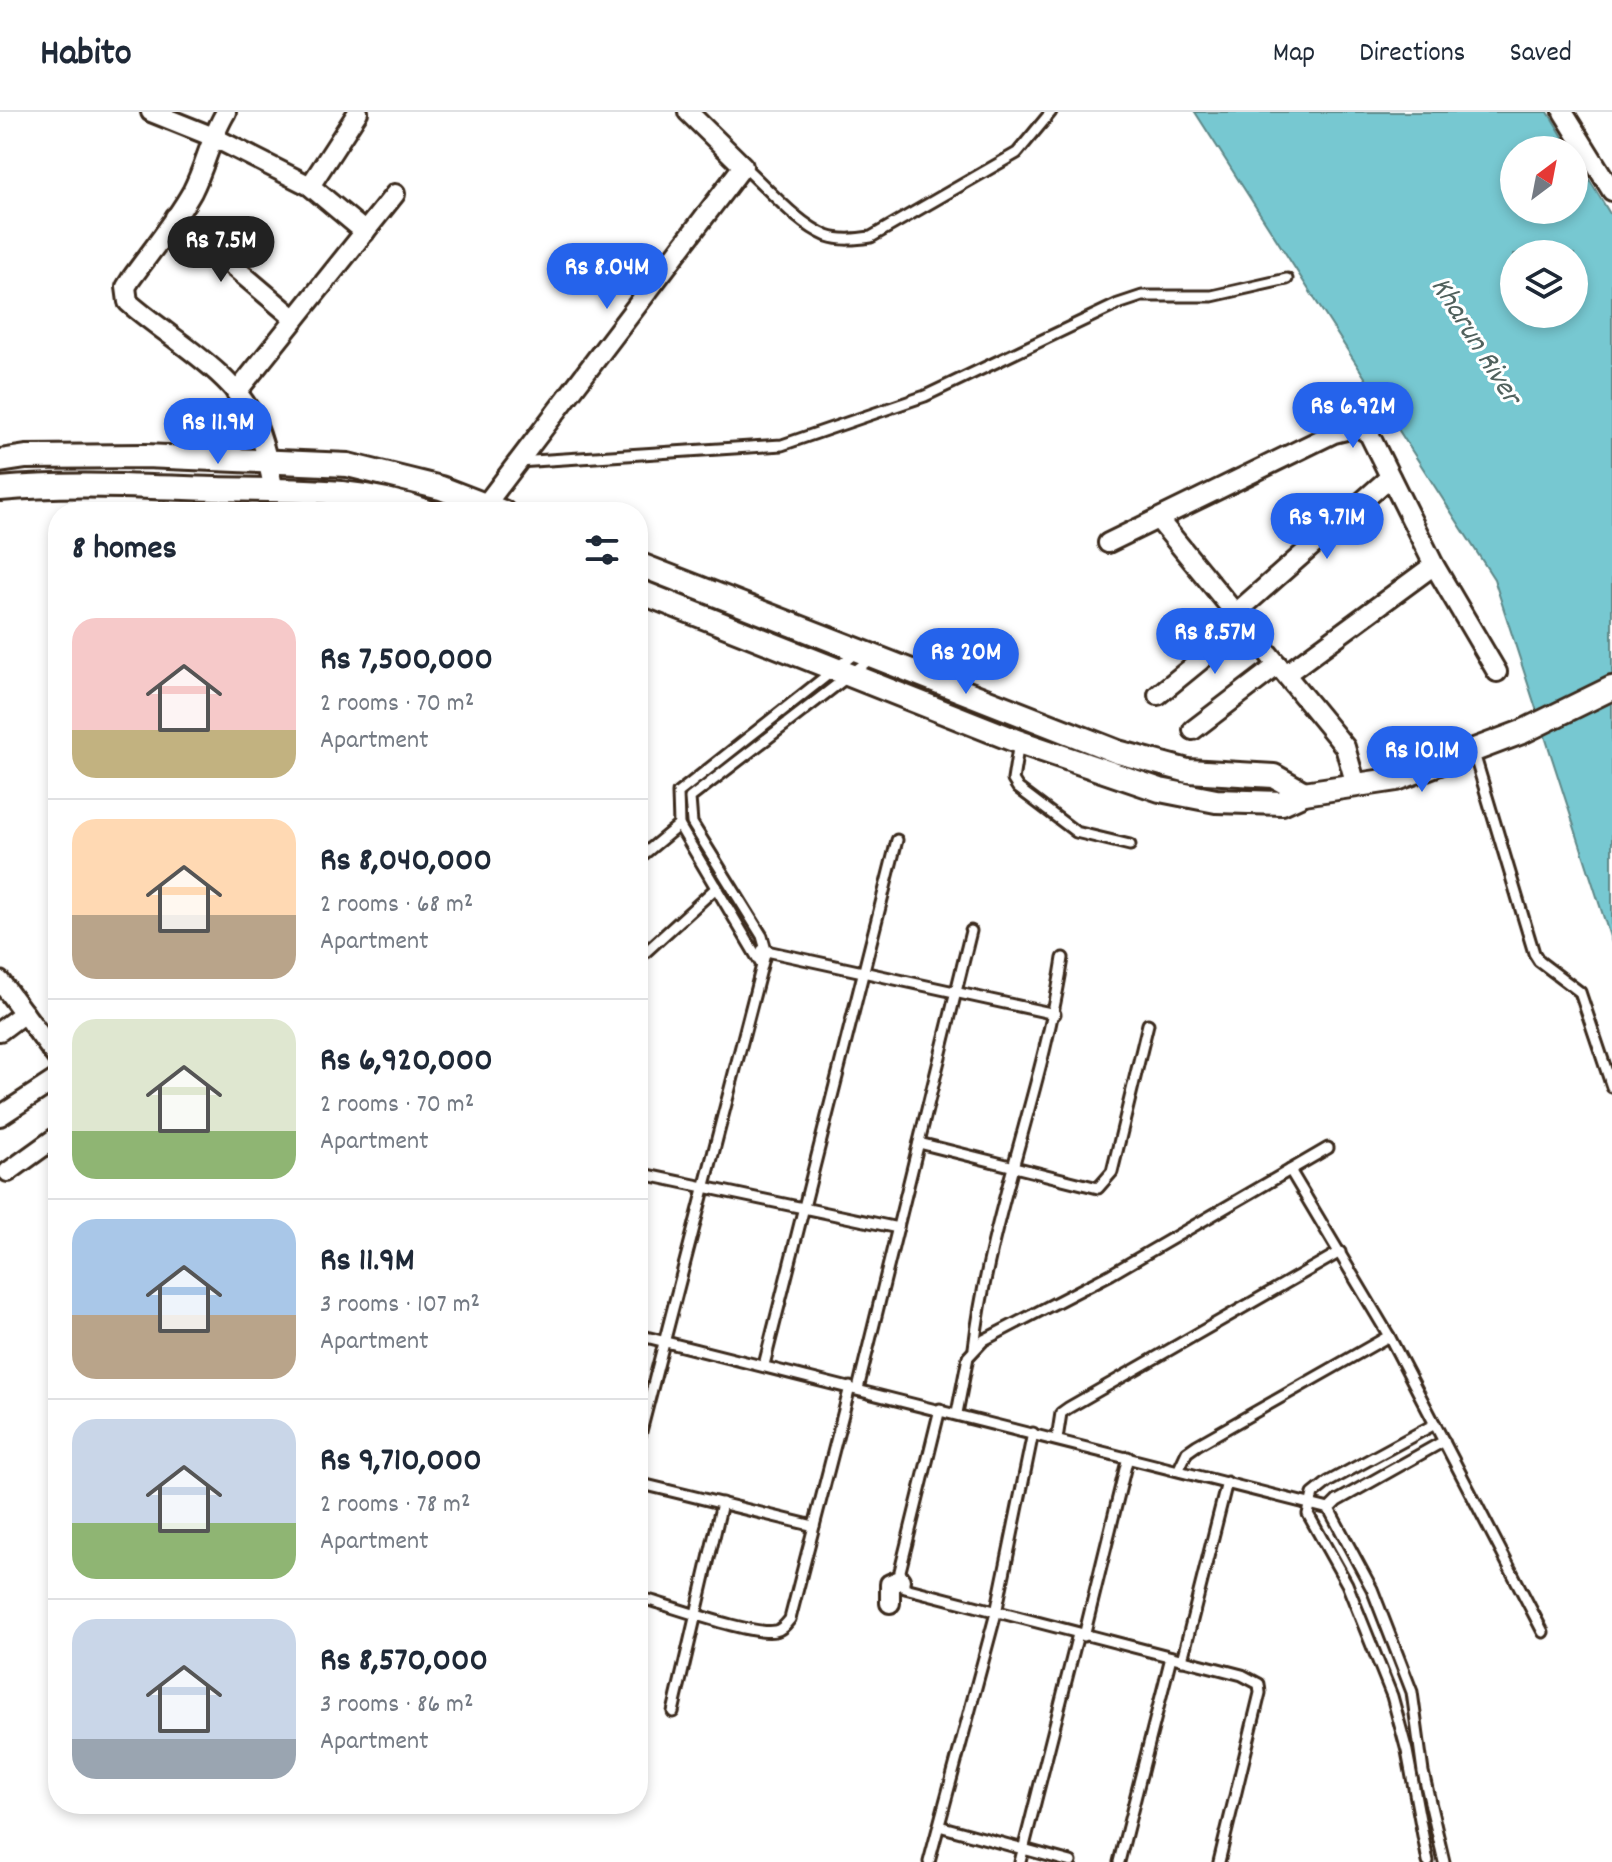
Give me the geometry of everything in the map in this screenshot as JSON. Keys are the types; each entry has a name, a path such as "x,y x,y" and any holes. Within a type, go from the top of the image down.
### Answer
{"street":[{"path":"151,112 211,136 310,186 365,232"},
{"path":"226,112 211,136 203,168 175,217 126,287 128,302 213,370 236,393 253,417 268,461 274,491"},
{"path":"310,186 358,112"},
{"path":"1563,112 1612,191"},
{"path":"494,502 518,462 743,166 693,113"},
{"path":"236,393 395,194"},
{"path":"175,217 295,319"},
{"path":"1108,543 1348,427 1358,427 1369,434 1434,565 1497,672"},
{"path":"0,461 26,457 145,456 348,465 441,488 472,502"},
{"path":"1158,695 1390,477"},
{"path":"0,489 121,484 274,491 331,489 401,502"},
{"path":"1158,519 1345,747 1356,785"},
{"path":"1193,730 1434,565"},
{"path":"648,568 1118,752 1188,771 1274,776 1304,793"},
{"path":"648,595 1019,742 1160,790 1216,801 1282,803 1304,793 1397,779 1522,732 1612,688"},
{"path":"1160,790 1165,765"},
{"path":"0,981 24,1013 48,1031"},
{"path":"0,1031 24,1013"},
{"path":"0,1116 48,1085"},
{"path":"8,1172 48,1143"},
{"path":"890,1603 890,1584 900,1580"}],"lane":[{"path":"743,166 804,220 827,236 851,240 871,237 1017,153 1051,112"},
{"path":"518,462 782,445 925,396 1118,304 1142,296 1212,296 1287,279"},
{"path":"648,1402 766,950 762,936 692,823 690,798 868,652"},
{"path":"761,964 679,825 676,803 684,785 868,652"},
{"path":"1019,742 1013,780 1018,788 1076,832 1130,845"},
{"path":"1473,750 1534,953 1539,961 1580,992 1612,1087"},
{"path":"648,851 679,825"},
{"path":"764,1365 897,840"},
{"path":"648,950 717,887"},
{"path":"648,1600 762,1631 783,1628 790,1619 898,1228 971,931"},
{"path":"754,950 864,970 1055,1014"},
{"path":"957,1413 964,1368 974,1348 988,1265 1055,1014 1063,958"},
{"path":"1089,1199 1112,1172 1148,1024"},
{"path":"919,1143 1098,1188"},
{"path":"974,1348 1111,1274 1328,1148"},
{"path":"1290,1170 1389,1336 1543,1632"},
{"path":"648,1175 898,1228"},
{"path":"1057,1439 1061,1413 1068,1408 1340,1252"},
{"path":"1179,1469 1187,1452 1197,1445 1389,1336"},
{"path":"648,1337 1329,1509 1372,1589 1412,1692 1423,1772 1444,1862"},
{"path":"940,1409 900,1580 913,1593 1242,1675 1259,1684 1260,1693 1219,1862"},
{"path":"1428,1862 1407,1751 1392,1696 1347,1584 1308,1514 1309,1503 1328,1482 1435,1424"},
{"path":"929,1862 996,1613 1033,1433"},
{"path":"1329,1509 1337,1501 1444,1441"},
{"path":"1020,1862 1128,1457"},
{"path":"1182,1660 1227,1482"},
{"path":"648,1485 814,1526"},
{"path":"673,1712 722,1503"},
{"path":"1119,1862 1171,1657"},
{"path":"939,1826 1071,1862"}],"water":[{"name":"Kharun River","path":"1195,112 1548,112 1563,136 1500,136 1500,224 1588,224 1588,178 1612,217 1612,943 1494,579"}]}
